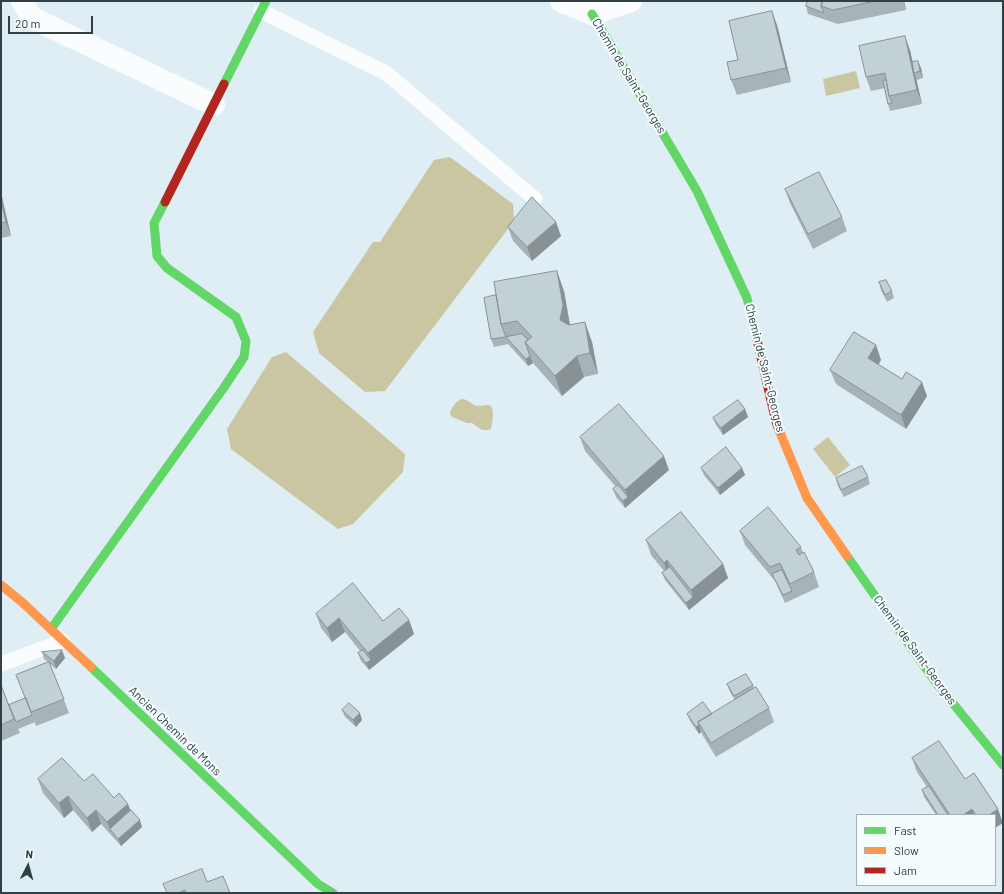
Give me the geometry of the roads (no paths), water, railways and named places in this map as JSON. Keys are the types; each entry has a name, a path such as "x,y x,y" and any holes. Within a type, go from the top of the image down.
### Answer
{"street":[{"path":"22,1 32,18 214,105"},
{"name":"Chemin de Saint-Georges","path":"561,1 592,14 697,191 747,298 776,422 808,498 934,680 1003,765"},
{"name":"Chemin de Saint-Georges","path":"592,14 631,1"},
{"path":"51,629 225,386 244,356 246,341 236,317 167,268 157,256 154,223 264,6"},
{"name":"Ancien Chemin de Mons","path":"1,585 51,629 318,884 333,893"}],"lane":[{"path":"264,6 386,73 535,199"},
{"path":"1,664 63,641"}]}
